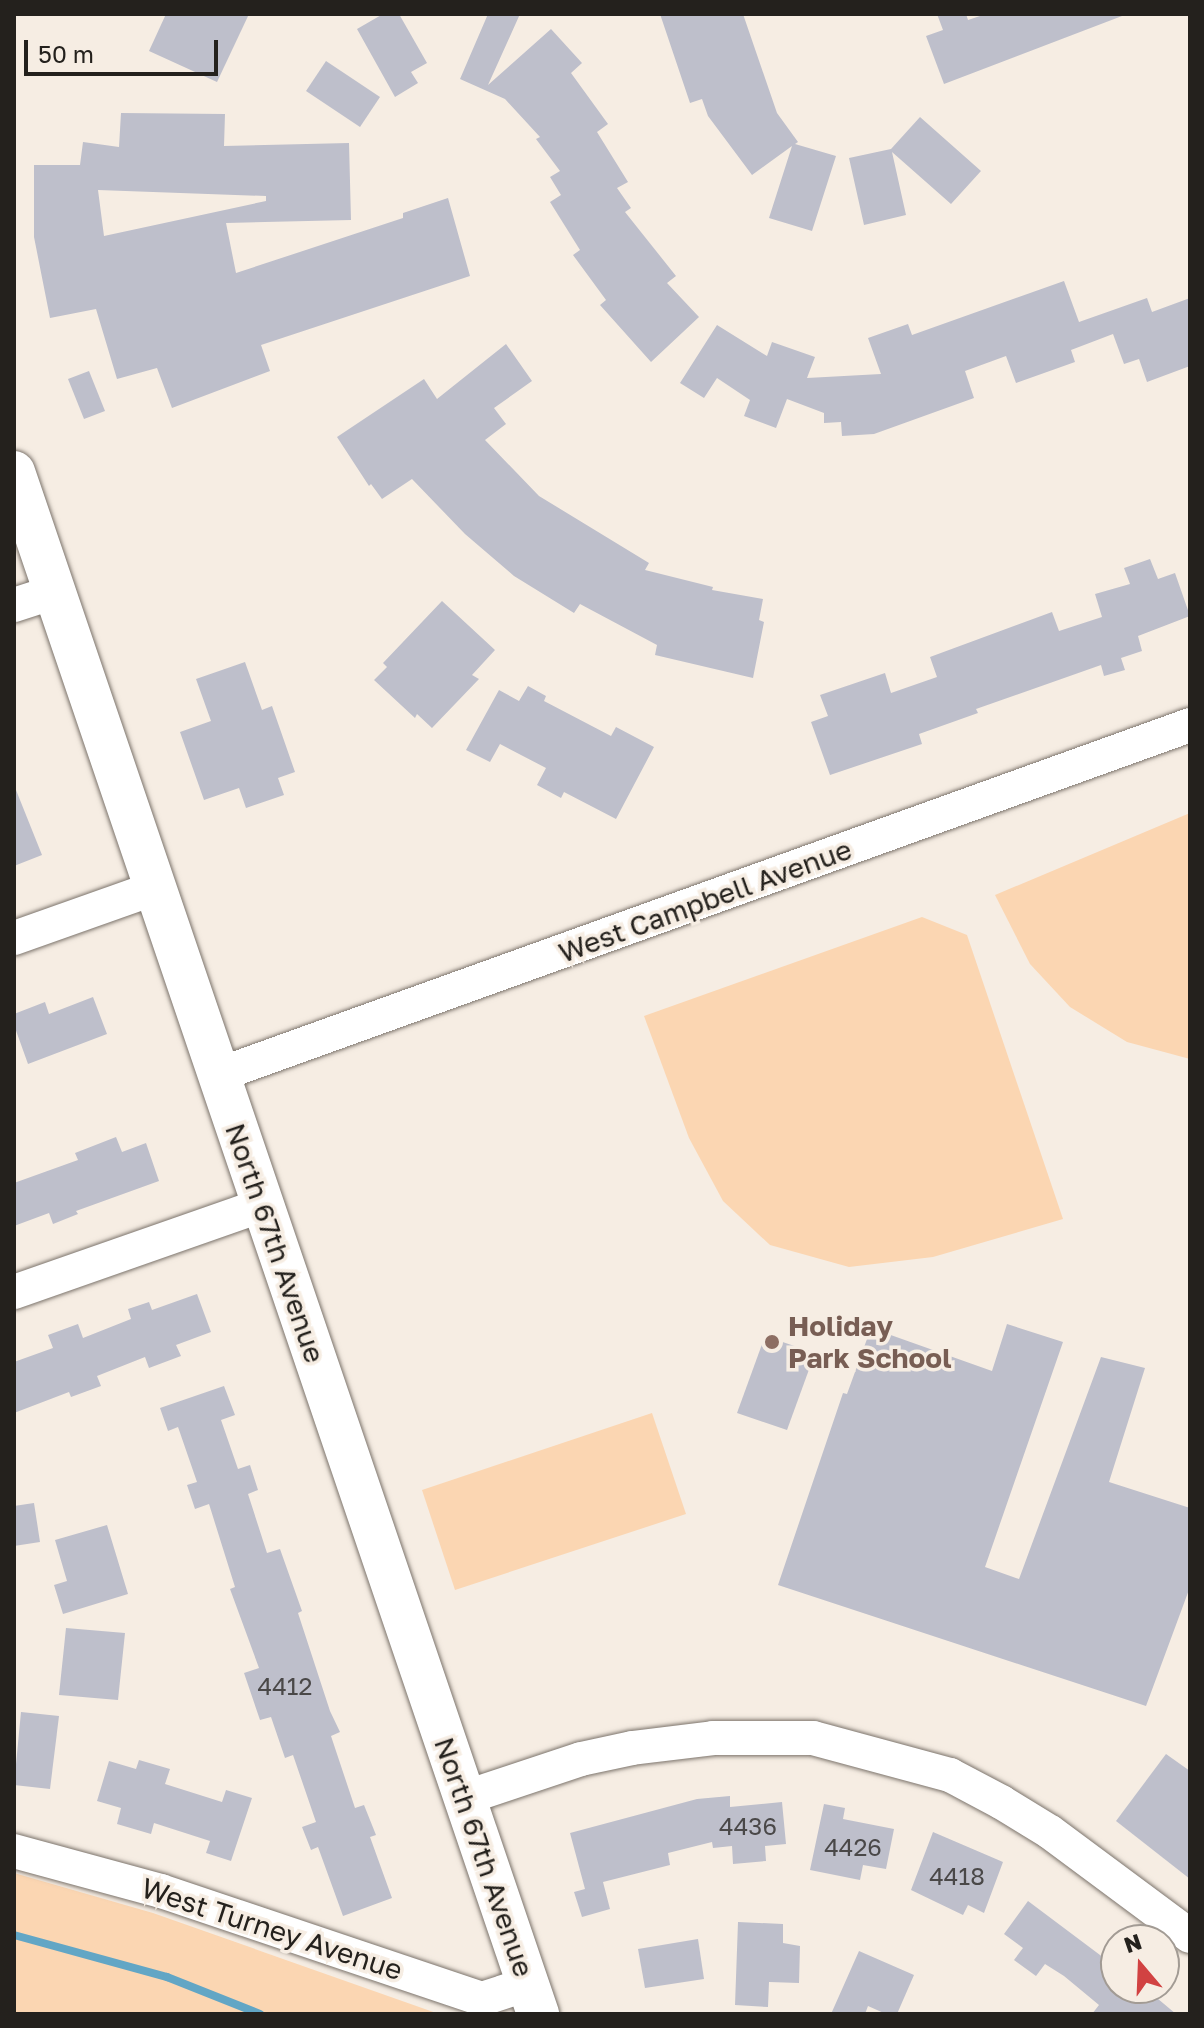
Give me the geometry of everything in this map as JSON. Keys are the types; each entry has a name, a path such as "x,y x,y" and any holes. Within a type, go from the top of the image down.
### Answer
{"main road":[{"name":"North 67th Avenue","path":"14,472 533,1999"}],"street":[{"path":"14,605 54,592"},
{"name":"West Campbell Avenue","path":"218,1075 1190,725"},
{"path":"14,938 155,888"},
{"path":"14,1292 262,1205"},
{"path":"464,1798 581,1759 632,1748 713,1738 813,1738 950,1775 1050,1832 1190,1936"},
{"name":"West Turney Avenue","path":"14,1851 161,1891 482,1999 533,1999"}],"shaded area":[{"path":"1190,813 1190,1059 1127,1042 1070,1007 1030,964 995,895"},
{"path":"922,917 967,935 1063,1219 933,1257 849,1267 770,1245 723,1201 689,1138 644,1016"},
{"path":"652,1413 686,1514 455,1590 422,1490"},
{"path":"14,1873 153,1913 439,2014 14,2014"}],"building":[{"path":"166,14 249,14 217,82 149,51"},
{"path":"383,14 399,14 427,63 411,72 418,83 395,97 357,29"},
{"path":"488,14 520,14 488,85 551,29 582,63 571,73 608,124 597,132 628,182 617,188 631,208 625,212 676,276 667,283 699,317 651,362 600,305 606,300 573,255 580,250 550,202 561,195 550,177 560,171 536,139 540,137 505,99 460,79"},
{"path":"660,14 743,14 777,113 798,142 795,144 836,156 812,231 769,218 792,146 752,175 708,116 702,99 690,103"},
{"path":"937,14 966,14 968,20 986,14 1122,16 944,84 926,36 943,30"},
{"path":"326,61 380,97 360,127 306,91"},
{"path":"121,113 225,114 224,146 349,143 351,220 226,223 236,273 403,218 403,213 448,198 470,276 261,345 270,371 172,408 157,368 117,379 96,309 50,318 34,237 34,165 80,165 83,142 119,147","holes":["98,190 266,196 266,201 104,236"]},
{"path":"920,117 981,171 951,204 892,152 906,215 864,225 849,158 891,149"},
{"path":"1064,281 1079,322 1147,298 1152,312 1190,298 1190,366 1147,382 1139,359 1124,364 1113,334 1071,350 1075,362 1016,383 1006,356 965,371 974,398 874,434 842,436 841,422 824,423 824,413 787,399 776,428 744,416 750,400 717,378 704,398 680,383 717,325 767,356 772,342 815,357 807,378 881,374 868,338 908,324 912,335"},
{"path":"506,344 532,381 494,408 506,424 485,440 539,496 649,563 645,570 713,587 712,590 763,599 759,620 764,622 753,678 655,655 657,645 580,604 574,613 514,576 465,534 412,479 382,499 371,484 369,486 337,437 424,379 437,399"},
{"path":"89,371 105,411 84,419 68,379"},
{"path":"1150,559 1158,579 1175,573 1190,616 1138,636 1142,651 1121,658 1125,670 1104,676 1101,665 976,709 978,713 919,734 922,744 830,775 811,722 828,716 820,695 885,673 891,693 937,677 930,657 1052,612 1059,631 1102,617 1095,594 1130,584 1124,568"},
{"path":"442,601 495,650 472,675 479,679 432,728 417,714 415,718 374,680 387,667 383,663"},
{"path":"245,662 262,710 272,706 295,772 278,778 284,795 246,808 239,788 204,800 180,732 211,721 196,679"},
{"path":"528,686 546,696 544,701 611,736 616,727 654,747 616,819 564,792 561,798 537,785 546,768 500,744 490,762 466,750 499,690 519,701"},
{"path":"14,785 42,855 14,866"},
{"path":"93,997 107,1034 28,1064 14,1025 14,1014 45,1002 49,1014"},
{"path":"116,1137 122,1152 146,1143 159,1181 76,1211 78,1214 53,1224 49,1213 14,1226 14,1183 78,1160 75,1153"},
{"path":"197,1294 211,1332 176,1345 181,1356 149,1368 145,1357 97,1376 101,1386 71,1397 69,1392 14,1413 14,1362 53,1348 48,1335 78,1324 83,1338 131,1319 128,1309 149,1302 152,1310"},
{"path":"1007,1324 1063,1342 985,1567 1019,1579 1101,1357 1145,1368 1109,1482 1190,1508 1190,1587 1146,1706 778,1585 843,1393 847,1394 871,1328 992,1371"},
{"path":"765,1336 815,1353 787,1430 737,1413"},
{"path":"224,1386 235,1415 221,1420 238,1469 250,1465 258,1490 248,1494 267,1553 280,1549 302,1611 298,1613 330,1711 340,1732 331,1736 355,1808 364,1805 376,1835 370,1837 392,1898 343,1916 318,1847 311,1850 302,1827 316,1822 293,1755 285,1758 271,1717 260,1720 244,1673 259,1668 230,1589 235,1587 209,1504 195,1509 187,1485 197,1482 178,1427 168,1431 160,1408"},
{"path":"34,1503 40,1542 14,1546 14,1506"},
{"path":"107,1525 128,1594 63,1614 54,1585 67,1581 55,1540"},
{"path":"66,1628 125,1633 118,1700 59,1695"},
{"path":"21,1712 59,1716 50,1789 14,1785"},
{"path":"1166,1754 1190,1771 1190,1879 1116,1821"},
{"path":"139,1760 170,1769 165,1784 222,1802 226,1790 252,1798 231,1861 206,1853 210,1841 154,1823 151,1834 117,1824 121,1808 97,1801 109,1761 136,1769"},
{"path":"730,1796 730,1807 782,1802 786,1844 765,1846 766,1861 733,1864 732,1846 713,1848 712,1842 668,1853 670,1865 603,1882 610,1909 582,1917 574,1892 585,1889 570,1833 697,1799"},
{"path":"824,1804 845,1808 843,1819 894,1829 886,1869 863,1865 860,1880 810,1870"},
{"path":"933,1832 1003,1862 984,1913 968,1905 963,1915 911,1890"},
{"path":"1028,1901 1100,1955 1100,2004 1164,2004 1176,2014 1092,2014 1099,2005 1064,1976 1045,1964 1036,1976 1014,1960 1023,1948 1004,1934"},
{"path":"738,1922 783,1924 783,1943 800,1946 799,1983 769,1982 768,2007 735,2005"},
{"path":"698,1939 704,1979 645,1988 638,1949"},
{"path":"859,1951 914,1975 897,2014 886,2014 868,2006 865,2014 831,2014"}],"waterway":[{"path":"14,1935 167,1977 260,2014"}],"place":[{"name":"Holiday Park School","path":"772,1342"}]}
